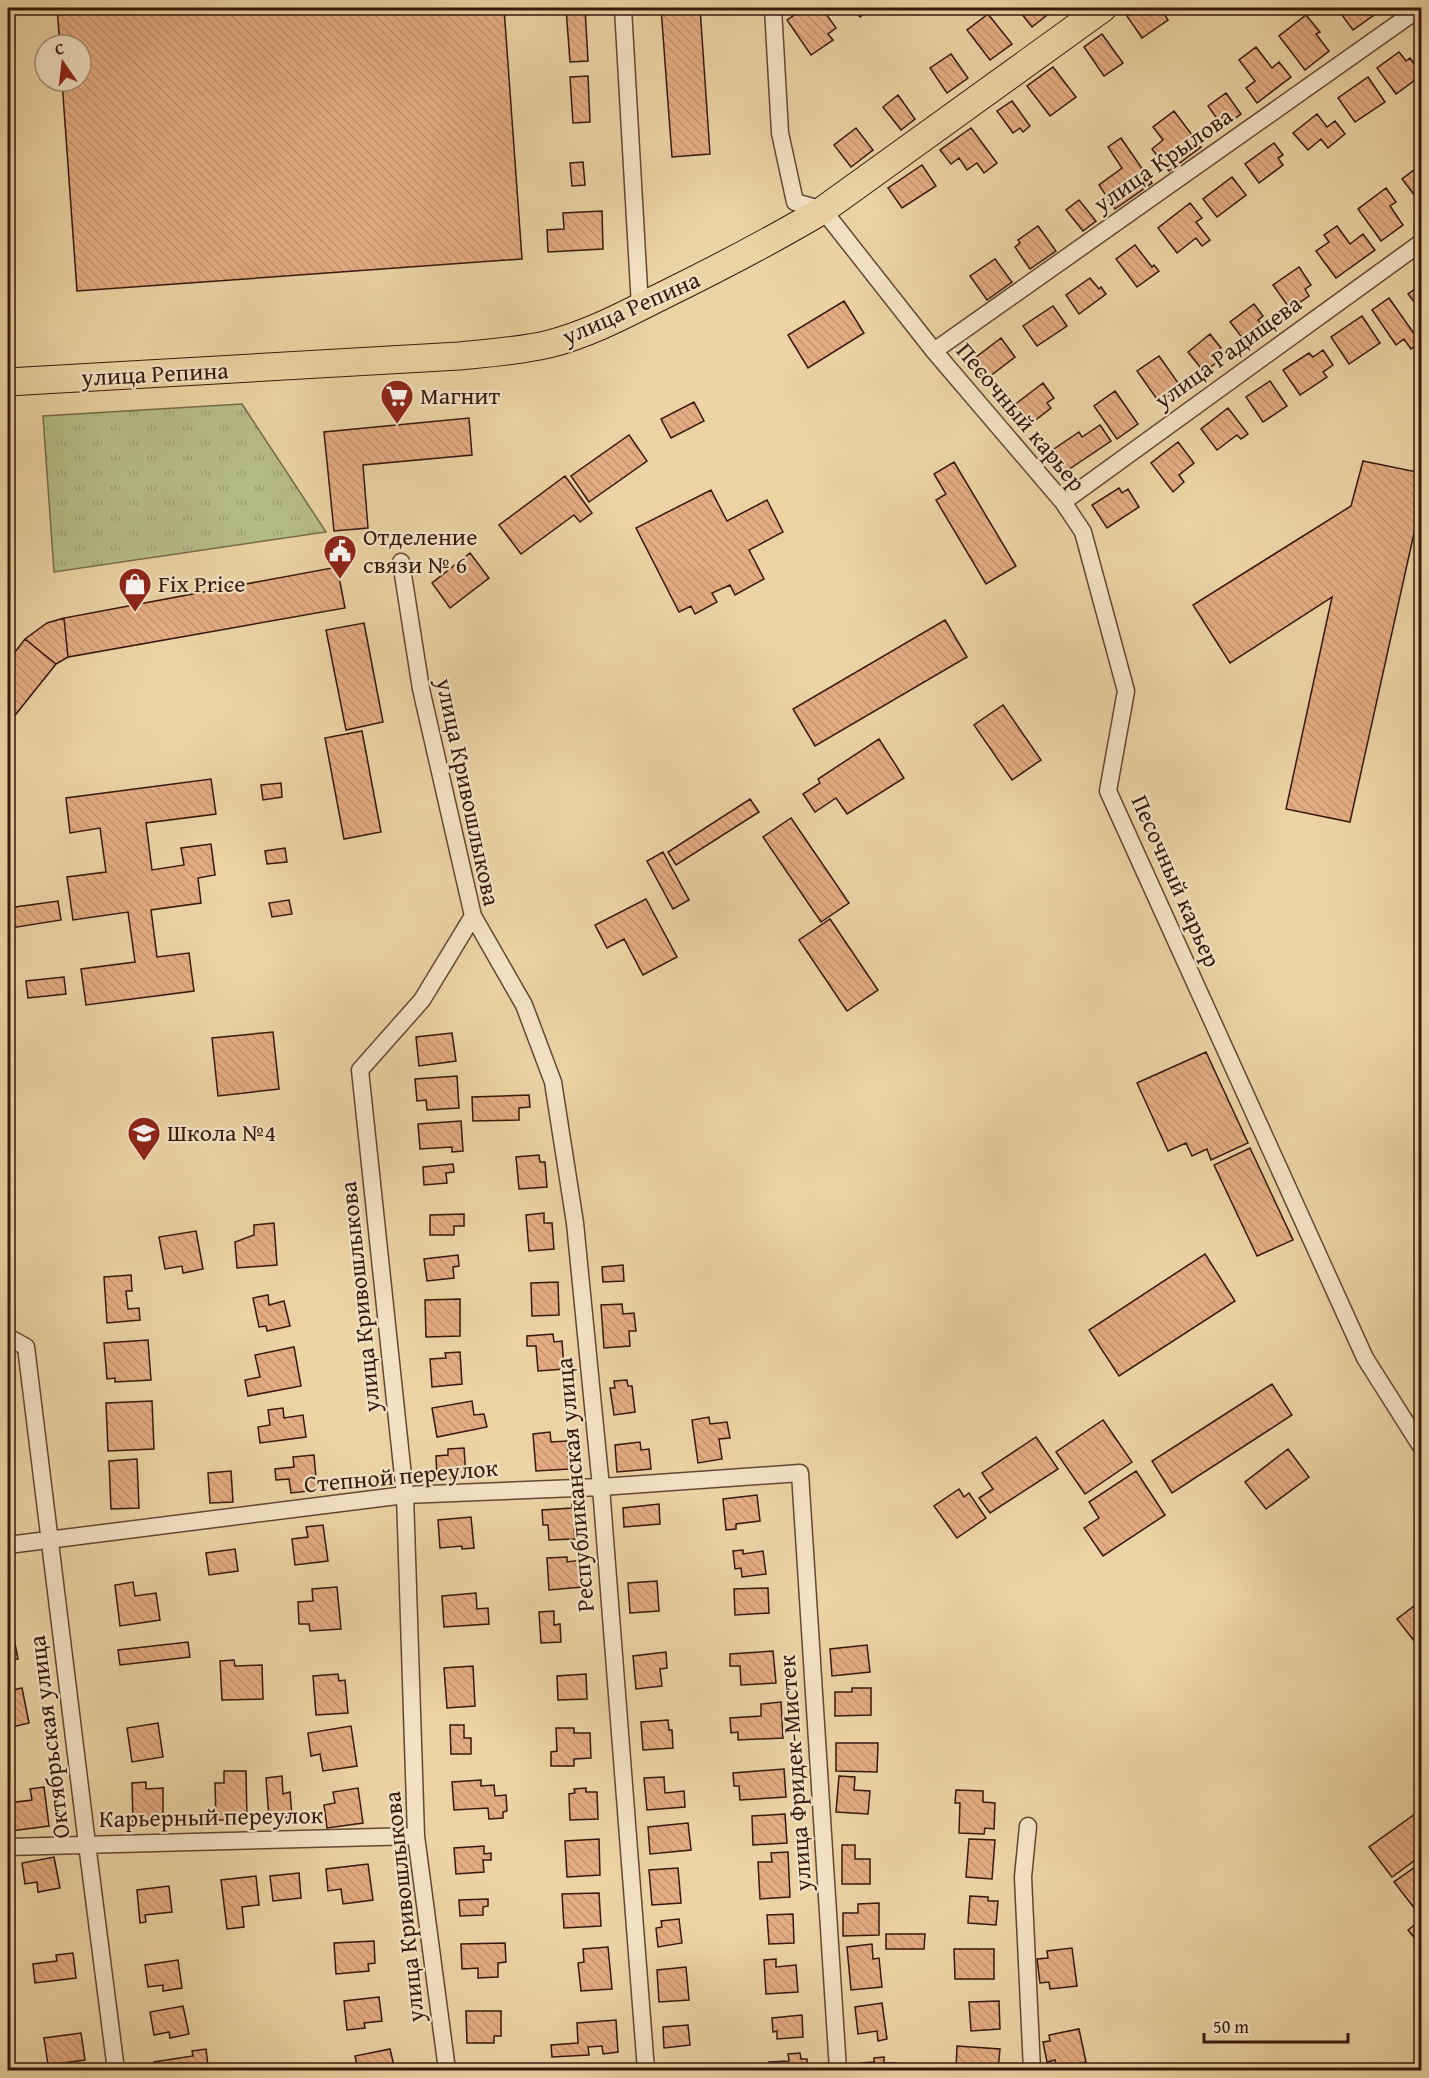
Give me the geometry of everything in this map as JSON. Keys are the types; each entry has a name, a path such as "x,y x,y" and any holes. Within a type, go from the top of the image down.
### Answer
{"main road":[{"name":"улица Репина","path":"8,382 448,357 512,351 550,344 587,331 640,307 784,234 823,210 1103,8"}],"street":[{"path":"623,8 640,307"},
{"path":"774,8 780,133 795,202 823,210"},
{"name":"улица Крылова","path":"934,351 1420,8"},
{"name":"Песочный карьер","path":"823,210 934,351 1063,502 1083,532 1126,691 1108,791 1365,1358 1422,1448"},
{"name":"улица Радищева","path":"1063,502 1422,242"},
{"name":"улица Кривошлыкова","path":"400,562 421,689 473,916 422,1000 360,1070 405,1495 416,1836 447,2070"},
{"name":"Республиканская улица","path":"473,916 524,1005 553,1082 575,1223 601,1487 646,2070"},
{"name":"Октябрьская улица","path":"8,1337 26,1347 116,2070"},
{"name":"Степной переулок","path":"8,1545 405,1495 601,1487 800,1473"},
{"name":"улица Фридек-Мистек","path":"800,1473 838,2070"},
{"path":"1028,1826 1023,1877 1032,2070"},
{"name":"Карьерный переулок","path":"8,1848 416,1836"}],"green space":[{"path":"242,404 326,532 54,572 43,416"}],"building":[{"path":"57,8 504,8 522,259 77,291 63,93 93,93 93,33 59,33"},
{"path":"566,8 585,8 588,61 570,62"},
{"path":"661,8 700,8 710,154 672,157"},
{"path":"805,8 822,8 836,28 828,34 833,40 811,55 787,20"},
{"path":"853,8 872,8 860,17"},
{"path":"1017,8 1056,8 1032,27"},
{"path":"1140,8 1160,8 1168,20 1142,38 1127,16"},
{"path":"1352,8 1368,8 1374,15 1353,30 1342,15"},
{"path":"988,14 1012,44 990,60 967,30"},
{"path":"1306,15 1320,32 1316,34 1329,51 1305,70 1279,36"},
{"path":"1102,34 1123,63 1104,76 1084,47"},
{"path":"1256,47 1272,68 1279,62 1291,77 1257,103 1246,88 1255,81 1239,60"},
{"path":"1399,52 1406,61 1410,58 1422,75 1396,94 1377,68"},
{"path":"951,54 968,78 947,93 930,68"},
{"path":"1053,67 1076,97 1050,116 1027,86"},
{"path":"588,76 590,122 573,123 570,77"},
{"path":"1368,77 1385,102 1355,122 1338,98"},
{"path":"1226,93 1241,114 1223,127 1208,106"},
{"path":"898,95 915,119 901,130 883,107"},
{"path":"1012,101 1030,126 1023,132 1020,128 1013,133 997,111"},
{"path":"1174,111 1201,147 1169,171 1152,149 1163,140 1153,127"},
{"path":"1317,114 1327,127 1335,121 1345,134 1328,148 1321,139 1308,150 1293,133"},
{"path":"856,128 873,150 851,167 834,145"},
{"path":"971,128 997,163 984,173 977,163 967,170 959,158 951,164 940,150"},
{"path":"1121,138 1152,183 1115,209 1099,185 1122,168 1108,147"},
{"path":"1274,143 1283,155 1278,158 1283,165 1259,183 1245,164"},
{"path":"583,162 585,185 572,186 570,163"},
{"path":"1422,164 1422,205 1402,179"},
{"path":"922,165 936,186 902,208 888,188"},
{"path":"1232,177 1246,195 1217,217 1203,199"},
{"path":"1386,188 1396,202 1390,206 1403,225 1381,241 1358,209"},
{"path":"1079,200 1096,221 1083,231 1066,210"},
{"path":"1190,203 1202,218 1196,222 1210,240 1202,246 1196,238 1177,253 1158,228"},
{"path":"602,211 603,249 548,252 547,230 564,229 563,213"},
{"path":"1038,226 1056,251 1030,269 1015,247 1020,243 1018,240"},
{"path":"1337,226 1350,244 1363,234 1375,250 1336,278 1316,251 1329,242 1324,235"},
{"path":"1135,245 1152,267 1154,265 1159,271 1137,287 1116,259"},
{"path":"995,259 1012,282 987,300 970,276"},
{"path":"1299,267 1311,285 1305,289 1309,296 1290,309 1273,285"},
{"path":"1090,278 1106,294 1079,314 1066,295"},
{"path":"1422,284 1422,312 1408,294"},
{"path":"1389,298 1420,342 1411,349 1404,339 1396,345 1372,310"},
{"path":"844,301 864,333 808,368 788,335"},
{"path":"1254,304 1263,316 1258,320 1266,329 1247,344 1230,322"},
{"path":"1053,306 1067,326 1037,346 1023,326"},
{"path":"1362,316 1380,343 1349,364 1331,337"},
{"path":"1210,334 1221,348 1215,353 1220,360 1204,372 1188,352"},
{"path":"1001,338 1015,357 985,380 971,361"},
{"path":"1323,350 1333,365 1323,372 1327,377 1300,395 1283,370 1309,353 1313,357"},
{"path":"1159,356 1181,387 1159,402 1137,371"},
{"path":"1270,381 1287,406 1263,422 1246,397"},
{"path":"1043,383 1054,398 1047,403 1051,408 1024,429 1009,409"},
{"path":"1115,391 1138,424 1117,439 1094,406"},
{"path":"694,402 704,421 671,438 661,419"},
{"path":"1228,408 1248,434 1241,439 1237,435 1217,450 1201,429"},
{"path":"469,418 472,455 363,465 368,528 334,531 324,432"},
{"path":"1100,425 1111,441 1062,474 1048,453 1079,432 1082,437"},
{"path":"629,435 647,461 589,502 571,476"},
{"path":"1178,442 1194,463 1179,475 1184,482 1173,492 1151,463"},
{"path":"1363,461 1422,473 1422,497 1350,822 1286,809 1332,597 1230,663 1193,605 1351,506"},
{"path":"954,462 1016,566 986,584 936,500 946,494 934,474"},
{"path":"565,476 592,513 580,522 574,515 521,554 499,525"},
{"path":"1119,488 1122,493 1128,489 1139,507 1107,528 1092,505"},
{"path":"711,490 727,521 767,500 783,532 749,550 764,579 735,595 730,585 712,593 717,602 695,614 691,606 679,612 636,528"},
{"path":"470,553 489,578 450,608 432,583"},
{"path":"337,567 345,608 68,657 64,618"},
{"path":"64,618 68,657 56,664 25,639 47,623"},
{"path":"945,620 967,657 815,746 793,709"},
{"path":"364,623 383,722 346,730 326,630"},
{"path":"25,639 56,664 8,724 8,661"},
{"path":"1003,705 1041,760 1012,780 974,725"},
{"path":"362,731 381,832 344,839 325,738"},
{"path":"879,739 904,778 847,814 836,798 815,812 803,794 820,783 818,779"},
{"path":"211,779 216,814 146,823 152,870 184,865 181,848 211,844 215,875 198,878 201,903 151,910 157,957 189,953 194,991 86,1005 81,969 135,962 128,912 73,920 67,877 106,872 100,828 70,833 66,798"},
{"path":"281,783 282,797 263,800 261,785"},
{"path":"750,799 759,812 676,865 668,852"},
{"path":"791,818 849,903 821,922 763,837"},
{"path":"285,848 287,862 267,864 265,851"},
{"path":"663,852 689,900 673,909 647,861"},
{"path":"646,899 677,957 643,975 624,939 607,948 595,925"},
{"path":"289,900 292,914 272,917 269,903"},
{"path":"58,901 61,920 11,928 8,908"},
{"path":"830,919 878,990 847,1011 799,940"},
{"path":"64,977 66,994 28,998 26,981"},
{"path":"273,1032 279,1089 218,1096 212,1038"},
{"path":"452,1033 456,1061 419,1066 416,1037"},
{"path":"1206,1052 1248,1143 1211,1160 1207,1149 1192,1156 1186,1143 1168,1151 1137,1083"},
{"path":"457,1076 459,1108 427,1110 426,1100 417,1101 415,1079"},
{"path":"529,1095 530,1107 519,1108 519,1120 473,1121 472,1097"},
{"path":"461,1121 463,1151 452,1152 452,1147 420,1149 418,1124"},
{"path":"1250,1148 1293,1240 1257,1256 1214,1165"},
{"path":"539,1155 540,1162 545,1162 547,1187 519,1189 516,1157"},
{"path":"453,1164 454,1172 446,1173 447,1183 424,1185 423,1167"},
{"path":"544,1213 544,1223 552,1223 554,1249 529,1251 526,1215"},
{"path":"464,1214 464,1226 454,1226 454,1235 430,1235 430,1215"},
{"path":"274,1223 277,1265 237,1268 235,1242 254,1235 254,1225"},
{"path":"196,1231 203,1269 183,1273 182,1266 165,1269 159,1237"},
{"path":"1205,1254 1235,1301 1119,1376 1089,1330"},
{"path":"458,1255 459,1266 453,1267 454,1278 427,1281 424,1259"},
{"path":"623,1265 624,1281 603,1282 602,1267"},
{"path":"131,1275 132,1291 126,1291 128,1309 139,1308 140,1320 107,1323 104,1277"},
{"path":"558,1282 559,1315 532,1316 531,1283"},
{"path":"268,1295 269,1305 284,1301 290,1326 267,1331 266,1326 259,1327 253,1298"},
{"path":"460,1299 460,1336 426,1337 425,1300"},
{"path":"622,1304 623,1314 634,1313 636,1331 629,1331 630,1346 604,1348 601,1305"},
{"path":"553,1334 554,1342 562,1341 564,1369 538,1371 536,1346 527,1346 527,1336"},
{"path":"148,1340 151,1380 115,1382 115,1378 107,1379 104,1343"},
{"path":"294,1347 301,1386 248,1396 245,1380 260,1377 255,1355"},
{"path":"460,1352 462,1384 432,1387 430,1359 446,1358 445,1353"},
{"path":"627,1380 628,1386 632,1386 635,1412 614,1415 610,1388 615,1388 614,1381"},
{"path":"1272,1384 1292,1415 1172,1493 1152,1461"},
{"path":"152,1401 154,1449 108,1451 106,1403"},
{"path":"472,1401 474,1415 484,1414 487,1427 437,1437 432,1408"},
{"path":"283,1408 284,1418 303,1415 306,1437 260,1443 258,1427 270,1425 268,1410"},
{"path":"709,1417 710,1424 727,1422 730,1438 719,1439 722,1459 698,1463 692,1420"},
{"path":"1103,1420 1132,1462 1085,1494 1056,1452"},
{"path":"550,1432 551,1442 567,1441 569,1469 536,1471 533,1434"},
{"path":"1036,1437 1058,1469 990,1513 979,1498 993,1489 982,1473"},
{"path":"640,1442 641,1450 649,1449 651,1469 617,1472 615,1445"},
{"path":"464,1448 466,1477 437,1479 436,1456 448,1455 448,1449"},
{"path":"1288,1449 1309,1477 1266,1509 1245,1482"},
{"path":"314,1455 317,1490 291,1493 289,1479 276,1480 275,1469 294,1467 293,1457"},
{"path":"137,1459 139,1508 111,1509 109,1461"},
{"path":"231,1471 233,1502 210,1503 208,1473"},
{"path":"1136,1471 1165,1515 1103,1556 1084,1528 1099,1518 1089,1502"},
{"path":"959,1489 964,1497 969,1493 986,1518 957,1538 934,1506"},
{"path":"757,1495 760,1521 736,1524 736,1529 726,1530 723,1499"},
{"path":"572,1502 580,1502 582,1530 574,1530 575,1539 549,1540 548,1525 543,1525 542,1510 572,1508"},
{"path":"659,1504 660,1524 624,1527 623,1508"},
{"path":"471,1517 474,1548 462,1549 462,1546 440,1548 438,1520"},
{"path":"323,1525 328,1561 295,1565 292,1539 308,1537 306,1527"},
{"path":"235,1549 238,1571 209,1575 206,1553"},
{"path":"743,1550 743,1554 763,1551 766,1574 742,1577 741,1568 735,1569 733,1551"},
{"path":"567,1557 567,1562 581,1560 582,1587 549,1590 547,1558"},
{"path":"657,1581 659,1611 630,1613 628,1583"},
{"path":"133,1582 135,1596 156,1593 160,1620 120,1626 115,1585"},
{"path":"337,1587 341,1629 310,1631 309,1624 299,1624 298,1602 313,1601 312,1589"},
{"path":"768,1588 769,1613 735,1615 734,1589"},
{"path":"476,1593 477,1609 488,1608 489,1624 444,1627 442,1596"},
{"path":"1422,1600 1422,1651 1397,1619"},
{"path":"554,1611 554,1625 560,1624 561,1642 541,1643 539,1612"},
{"path":"12,1628 18,1659 8,1661 8,1629"},
{"path":"188,1642 190,1657 120,1665 118,1650"},
{"path":"867,1645 870,1672 832,1676 830,1649"},
{"path":"773,1651 776,1683 741,1685 740,1666 730,1666 730,1654"},
{"path":"666,1652 667,1668 660,1669 662,1686 636,1689 633,1656"},
{"path":"234,1660 235,1666 262,1665 263,1699 222,1700 220,1661"},
{"path":"473,1666 475,1706 447,1708 444,1668"},
{"path":"338,1674 339,1681 345,1680 348,1713 316,1715 313,1676"},
{"path":"586,1674 587,1699 558,1700 557,1676"},
{"path":"22,1688 29,1723 8,1728 8,1691"},
{"path":"852,1688 871,1688 871,1715 835,1716 835,1692 852,1692"},
{"path":"781,1702 783,1738 738,1740 738,1732 731,1733 730,1718 761,1716 761,1704"},
{"path":"668,1720 669,1730 672,1730 673,1748 643,1750 641,1722"},
{"path":"158,1723 163,1757 132,1762 127,1728"},
{"path":"450,1725 464,1725 464,1738 471,1738 471,1754 451,1754"},
{"path":"351,1726 357,1766 323,1771 320,1754 311,1756 308,1733"},
{"path":"556,1728 574,1728 574,1733 590,1733 591,1758 574,1759 574,1766 551,1766 551,1752 557,1751"},
{"path":"836,1743 878,1743 877,1772 836,1771"},
{"path":"784,1769 786,1797 740,1800 739,1786 734,1786 733,1773"},
{"path":"224,1771 246,1771 247,1820 216,1820 215,1783 224,1783"},
{"path":"282,1776 283,1794 290,1792 292,1817 269,1819 266,1778"},
{"path":"839,1776 855,1777 854,1790 870,1791 868,1814 836,1812"},
{"path":"664,1777 665,1793 684,1791 685,1807 647,1810 644,1778"},
{"path":"481,1780 481,1786 494,1785 495,1796 506,1795 507,1811 503,1812 503,1818 489,1819 488,1808 454,1810 452,1782"},
{"path":"146,1782 146,1789 163,1788 163,1823 133,1823 132,1783"},
{"path":"44,1787 49,1826 11,1831 8,1803 32,1800 30,1789"},
{"path":"358,1788 363,1823 327,1828 324,1805 335,1803 333,1792"},
{"path":"586,1788 586,1792 597,1792 598,1819 570,1820 569,1794 575,1793 574,1789"},
{"path":"956,1790 983,1791 983,1802 995,1803 994,1829 985,1828 984,1834 959,1833 960,1803 955,1803"},
{"path":"1422,1809 1422,1855 1392,1877 1369,1847"},
{"path":"785,1814 787,1843 753,1845 752,1816"},
{"path":"688,1823 691,1850 650,1854 648,1827"},
{"path":"599,1839 600,1875 567,1877 565,1841"},
{"path":"969,1839 995,1840 992,1879 966,1877"},
{"path":"842,1845 855,1845 855,1859 870,1859 870,1884 842,1884"},
{"path":"484,1846 484,1854 491,1853 491,1860 483,1860 484,1872 456,1874 454,1848"},
{"path":"788,1852 790,1897 760,1899 758,1862 772,1862 771,1853"},
{"path":"54,1857 60,1888 38,1892 37,1882 25,1884 22,1863"},
{"path":"1422,1862 1422,1918 1394,1882"},
{"path":"368,1864 373,1900 343,1904 341,1889 328,1891 326,1869"},
{"path":"678,1868 681,1903 652,1905 649,1870"},
{"path":"299,1873 301,1898 273,1901 270,1876"},
{"path":"256,1876 259,1905 242,1907 244,1927 227,1929 221,1880"},
{"path":"169,1886 172,1912 145,1915 146,1922 140,1923 137,1890"},
{"path":"599,1893 601,1926 564,1928 562,1894"},
{"path":"970,1896 988,1897 988,1901 998,1901 996,1925 968,1923"},
{"path":"488,1899 488,1906 483,1907 483,1915 460,1916 459,1900"},
{"path":"879,1903 879,1935 843,1936 843,1913 858,1913 858,1904"},
{"path":"793,1914 794,1943 769,1944 767,1915"},
{"path":"679,1919 682,1943 658,1947 656,1928 662,1927 661,1921"},
{"path":"1422,1919 1422,1947 1408,1930"},
{"path":"886,1934 925,1934 924,1949 886,1949"},
{"path":"374,1941 375,1963 368,1964 369,1971 336,1974 334,1943"},
{"path":"505,1943 506,1962 498,1963 498,1977 478,1978 478,1968 462,1969 461,1944"},
{"path":"872,1944 873,1959 879,1958 882,1987 851,1990 847,1947"},
{"path":"608,1947 612,1989 581,1991 578,1963 584,1962 583,1949"},
{"path":"1072,1948 1077,1986 1050,1989 1049,1982 1040,1983 1037,1959 1048,1958 1047,1951"},
{"path":"954,1949 994,1949 994,1979 955,1979"},
{"path":"73,1953 76,1978 35,1983 33,1964 57,1961 56,1955"},
{"path":"776,1959 776,1967 796,1965 798,1992 766,1994 764,1960"},
{"path":"178,1960 182,1988 163,1991 163,1985 148,1987 145,1965"},
{"path":"686,1967 689,2000 659,2002 657,1970"},
{"path":"379,1997 382,2021 364,2023 365,2028 347,2030 344,2001"},
{"path":"999,2001 1000,2029 971,2031 969,2002"},
{"path":"882,2003 887,2039 878,2041 877,2031 858,2034 855,2007"},
{"path":"183,2006 189,2034 170,2038 169,2032 154,2035 150,2012"},
{"path":"466,2011 501,2011 501,2036 494,2036 494,2043 467,2043"},
{"path":"802,2015 803,2037 777,2039 777,2031 773,2032 772,2018"},
{"path":"616,2020 618,2052 603,2054 602,2046 588,2047 589,2055 552,2057 551,2045 578,2043 577,2023"},
{"path":"688,2025 690,2045 664,2048 663,2027"},
{"path":"1079,2029 1086,2062 1057,2068 1055,2060 1047,2062 1043,2042 1050,2041 1049,2035"},
{"path":"81,2033 85,2060 48,2065 44,2038"},
{"path":"957,2046 1000,2049 998,2070 956,2070"},
{"path":"206,2049 208,2066 180,2070 155,2070 154,2062 193,2056 192,2051"},
{"path":"390,2049 395,2070 358,2070 355,2056"},
{"path":"800,2053 801,2059 807,2059 807,2070 770,2070 769,2062 789,2061 788,2054"},
{"path":"884,2057 884,2063 896,2063 896,2070 862,2070 861,2063 874,2062 874,2058"}],"place":[{"name":"Магнит","path":"397,425"},
{"name":"Отделение связи № 6","path":"340,580"},
{"name":"Fix Price","path":"135,613"},
{"name":"Школа №4","path":"144,1162"}]}
